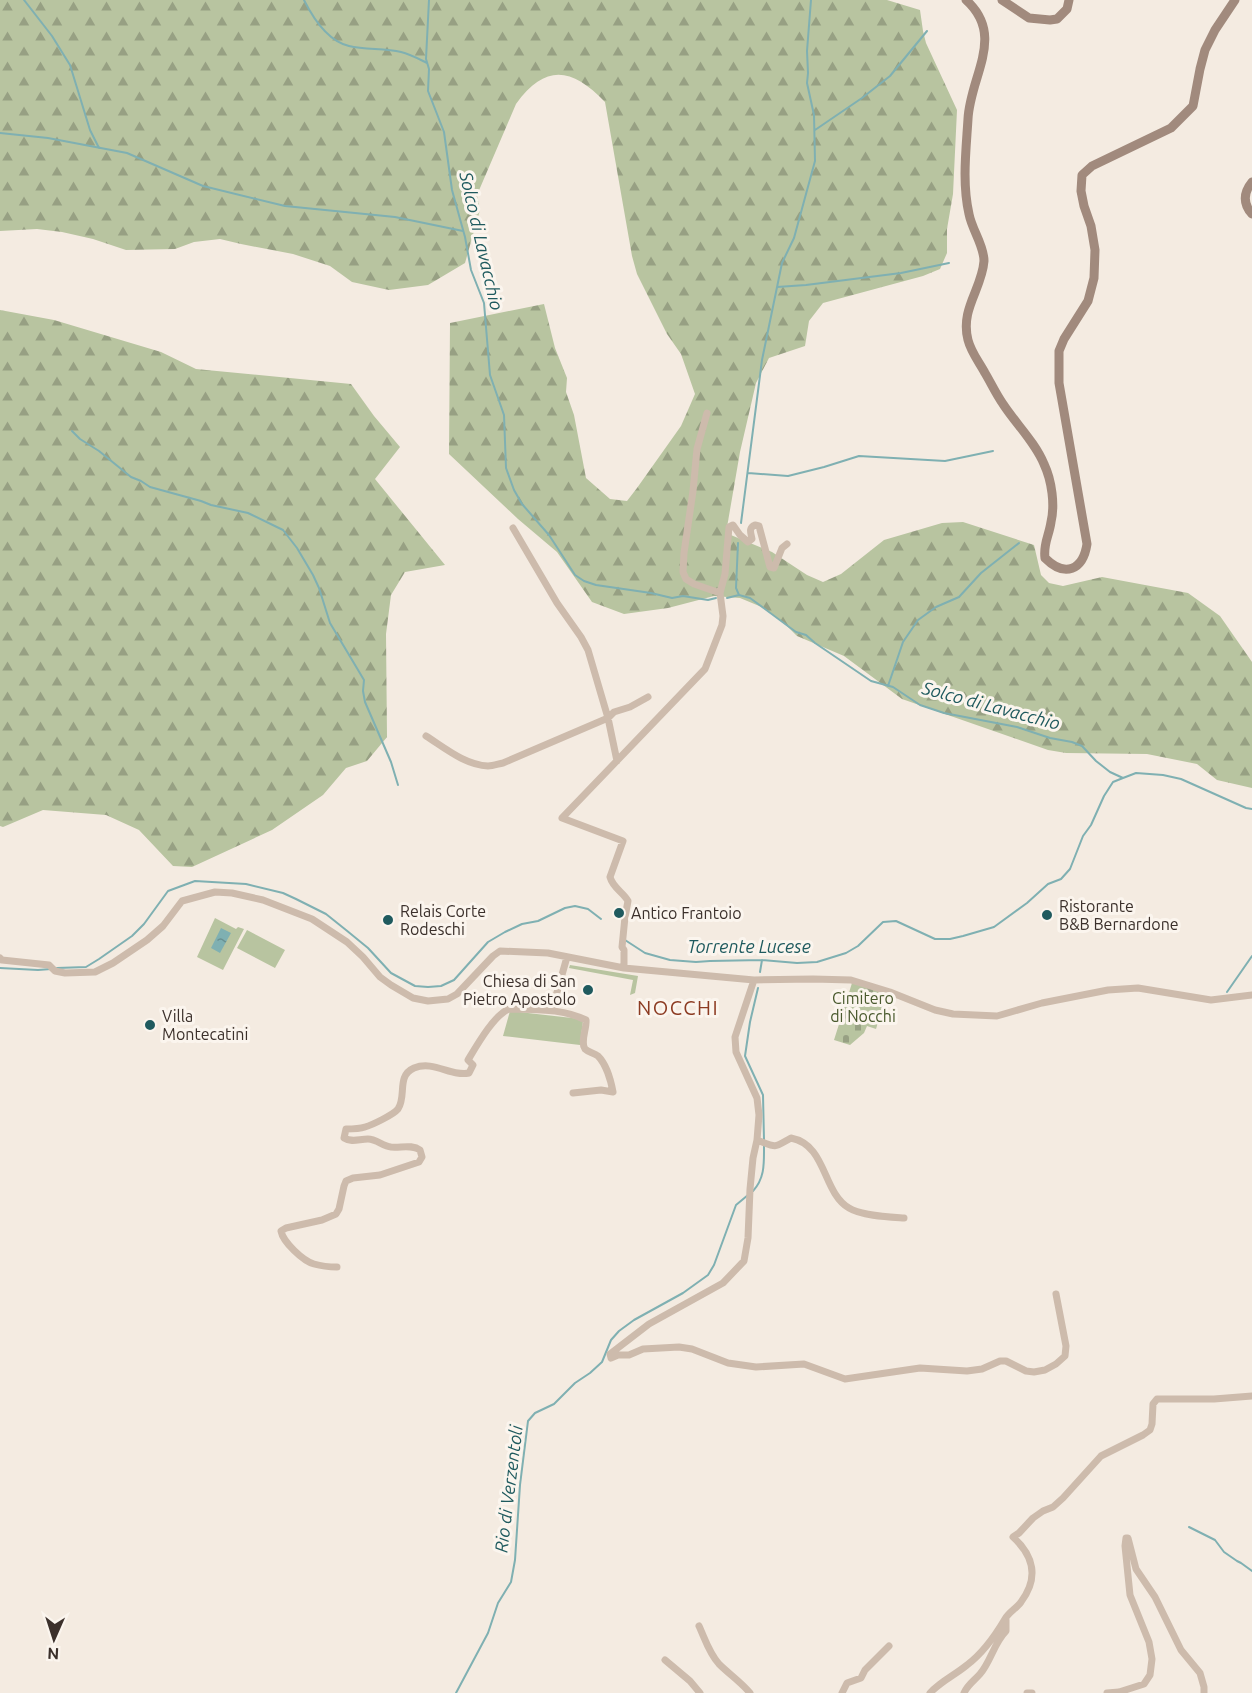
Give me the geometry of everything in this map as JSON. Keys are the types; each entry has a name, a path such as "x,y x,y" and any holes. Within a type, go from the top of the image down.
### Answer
{"main road":[{"path":"966,0 980,15 986,35 984,54 970,98 964,178 972,227 984,259 980,281 969,306 968,338 972,350 1003,404 1045,465 1052,501 1052,520 1043,548 1045,558 1067,570 1073,568 1085,557 1087,544 1059,383 1059,351 1088,301 1094,278 1095,250 1081,191 1082,175 1092,166 1171,128 1193,106 1205,50 1235,0"},
{"path":"1002,0 1029,18 1050,20 1057,19 1067,9 1069,0"},
{"path":"1252,182 1244,200 1247,209 1252,214"}],"street":[{"path":"707,413 697,449 683,572 686,579 694,584 720,593"},
{"path":"624,968 622,947 628,901 612,883 610,877 623,841 562,818 705,669 722,625 720,593 725,574 729,527 733,525 747,542 751,540 752,526 759,526 770,567 774,568 782,548 787,544"},
{"path":"513,528 588,650 608,718 617,761"},
{"path":"426,736 457,757 488,766 503,763 608,718 614,712 648,698"},
{"path":"0,958 52,968 65,973 95,972 147,940 163,926 182,901 215,892 232,893 263,900 312,919 347,942 392,986 414,998 428,1001 448,999 457,994 500,951 548,953 624,968 754,980 851,980 890,992 935,1010 953,1014 997,1016 1042,1003 1108,990 1138,988 1211,1000 1252,995"},
{"path":"552,1010 567,957"},
{"path":"754,980 735,1037 736,1052 757,1098 759,1115 744,1261 723,1283 649,1324 625,1341 610,1354 611,1358 618,1355 629,1355 643,1349 679,1347 692,1349 728,1364 756,1367 804,1364 846,1379 920,1368 967,1371 982,1369 1000,1361 1006,1361 1026,1371 1034,1372 1045,1370 1065,1356 1066,1346 1056,1294"},
{"path":"338,1267 311,1264 295,1252 282,1236 281,1231 336,1214 346,1181 380,1175 419,1162 422,1157 420,1150 415,1146 393,1147 369,1139 350,1141 344,1138 346,1129 365,1127 397,1109 407,1072 424,1065 469,1074 473,1065 468,1060 503,1011 509,1009 552,1010 586,1020 583,1045 585,1049 597,1055 611,1083 612,1092 601,1090 573,1093"},
{"path":"757,1140 773,1146 781,1146 791,1138 808,1144 842,1203 850,1209 861,1212 904,1218"},
{"path":"930,1693 936,1686 967,1666 983,1651 1006,1617 1021,1603 1029,1587 1032,1572 1024,1548 1013,1537 1033,1518 1053,1507 1063,1498 1101,1456 1150,1430 1153,1404 1158,1399 1252,1396"},
{"path":"1107,1693 1119,1692 1144,1684 1150,1675 1152,1659 1149,1642 1130,1595 1125,1545 1126,1538 1128,1538 1136,1569 1155,1597 1181,1650 1200,1672 1204,1693"},
{"path":"964,1693 967,1686 986,1665 998,1639 1006,1631 1006,1617"},
{"path":"699,1626 718,1663 750,1693"},
{"path":"842,1693 847,1683 861,1678 865,1670 889,1646"},
{"path":"665,1660 690,1681 700,1693"},
{"path":"1027,1693 1032,1693"}],"green space":[{"path":"0,0 887,0 920,10 926,43 957,110 953,194 947,229 947,253 940,269 923,276 823,303 809,321 805,346 769,358 756,383 740,452 726,533 772,552 807,575 823,582 841,574 884,540 942,523 963,522 1034,545 1041,575 1049,583 1063,586 1102,577 1188,593 1220,616 1252,662 1252,788 1217,780 1197,764 1147,754 1066,753 1048,750 902,699 844,656 797,636 764,608 740,598 714,596 668,608 624,614 592,602 557,552 449,454 450,323 544,304 555,348 567,378 566,392 574,415 586,478 610,499 627,501 681,426 695,394 681,354 667,334 637,274 605,102 581,82 570,77 549,76 527,91 516,104 477,195 480,210 465,263 428,285 389,290 352,282 330,266 293,254 220,239 194,242 175,249 126,250 62,232 37,229 0,231"},
{"path":"0,310 54,320 161,352 196,369 351,384 400,447 375,479 445,565 405,572 391,595 386,634 387,737 367,761 346,768 323,795 272,830 192,867 173,866 139,830 106,815 43,810 3,827 0,826"},
{"path":"215,918 236,929 238,927 244,929 223,970 197,957"},
{"path":"247,930 285,950 275,968 237,948"},
{"path":"570,965 638,976 635,993 630,995 633,980 569,968"},
{"name":"Cimitero di Nocchi","path":"852,983 879,991 878,994 886,996 876,1029 867,1026 864,1033 850,1045 834,1040"},
{"path":"510,1011 581,1019 583,1021 580,1045 503,1036"}],"water":[{"path":"221,928 231,933 220,953 211,948"}],"waterway":[{"path":"24,0 52,36 70,65 90,130 99,148"},
{"path":"304,0 322,28 341,43 355,47 401,52 427,63"},
{"name":"Solco di Lavacchio","path":"429,0 426,59 429,69 428,91 444,132 452,190 471,270 484,303 490,375 504,415 506,468 514,490 522,504 549,535 575,575 584,581 672,598 683,596 708,600 716,598"},
{"path":"741,523 762,360 782,263 794,238 815,161 814,115 807,83 811,0"},
{"path":"815,130 890,76 927,31"},
{"path":"0,133 48,138 127,153 203,186 285,206 395,217 463,231"},
{"path":"777,287 901,273 949,263"},
{"path":"72,431 131,477 150,487 248,513 283,530 313,575 330,623 364,680 365,702 391,762 398,785"},
{"path":"748,473 788,476 859,456 945,461 993,451"},
{"path":"738,543 736,588 739,595"},
{"path":"888,686 903,642 918,620 936,607 959,597 981,573 1019,543"},
{"name":"Solco di Lavacchio","path":"727,598 739,595 750,598 796,632 806,635 871,681 893,687 920,705 944,713 1017,727 1050,738 1072,742 1082,746 1110,772 1123,778"},
{"name":"Torrente Lucese","path":"625,940 645,953 670,960 696,962 762,960 797,963 817,962 846,953 858,946 883,922 896,921 935,939 950,939 994,927 1048,884 1061,879 1070,869 1083,836 1113,782 1136,773 1163,775 1181,779 1252,809"},
{"name":"Torrente Lucese","path":"57,968 86,967 99,959 132,936 144,924 168,891 195,881 246,884 283,893 296,899 326,914 368,948 391,973 415,986 441,986 454,980 488,942 522,924 538,921 565,908 575,906 588,909 601,919"},
{"path":"1227,992 1252,956"},
{"name":"Rio di Verzentoli","path":"760,972 762,960"},
{"name":"Torrente Lucese","path":"0,968 51,969"},
{"name":"Rio di Verzentoli","path":"758,988 745,1056 763,1095 764,1140"},
{"name":"Rio di Verzentoli","path":"753,1191 762,1176 764,1146"},
{"name":"Rio di Verzentoli","path":"456,1693 488,1633 498,1603 511,1582 528,1421 535,1413 554,1404 575,1383 602,1362 611,1340 619,1331 634,1320 683,1293 708,1275 714,1265 736,1205 748,1195"},
{"path":"1189,1527 1215,1540 1224,1552 1252,1571"}],"place":[{"name":"Antico Frantoio","path":"619,913"},
{"name":"Ristorante B&B Bernardone","path":"1047,915"},
{"name":"Relais Corte Rodeschi","path":"388,920"},
{"name":"Chiesa di San Pietro Apostolo","path":"588,990"},
{"name":"Villa Montecatini","path":"150,1025"}],"district":[{"name":"NOCCHI","path":"678,1008"}]}
